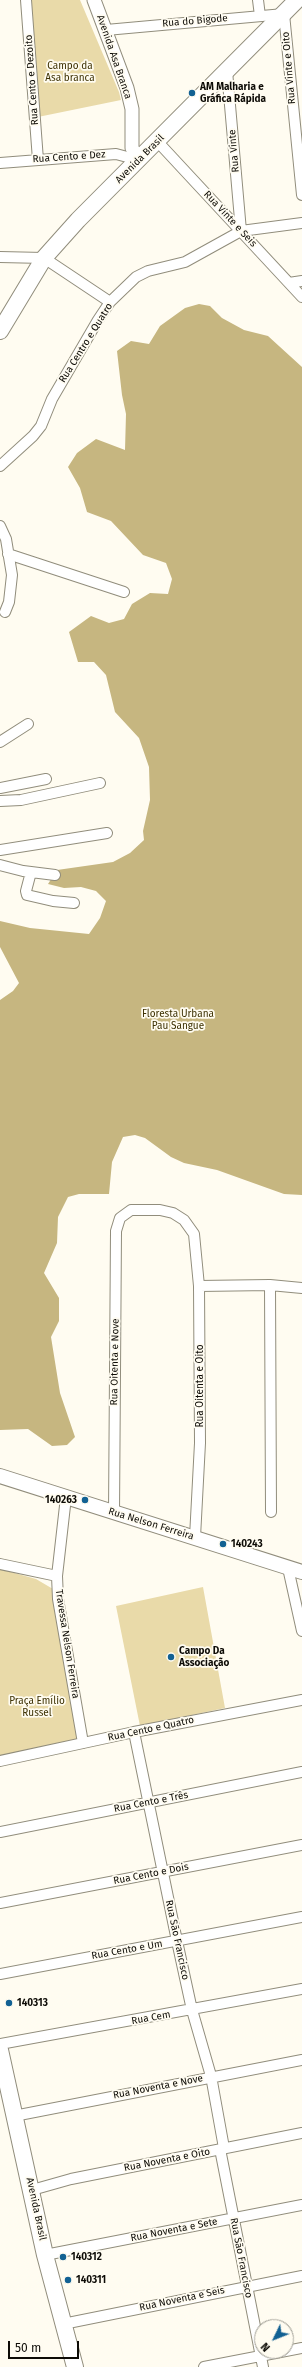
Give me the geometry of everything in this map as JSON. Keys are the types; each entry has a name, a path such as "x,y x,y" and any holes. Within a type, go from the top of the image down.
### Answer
{"main road":[{"name":"Avenida Brasil","path":"0,331 44,258 78,220 297,0"},
{"name":"Rua Nelson Ferreira","path":"0,1476 302,1572"},
{"name":"Avenida Brasil","path":"0,2050 45,2254 75,2367"}],"street":[{"name":"Rua Cento e Dezoito","path":"26,0 38,160"},
{"name":"Avenida Asa Branca","path":"94,0 127,88 132,110 132,148 138,161"},
{"path":"258,0 260,16"},
{"name":"Rua do Bigode","path":"106,30 284,14"},
{"name":"Rua Vinte e Oito","path":"284,14 297,110 302,195"},
{"name":"Rua Vinte","path":"227,71 241,230"},
{"name":"Rua Vinte e Seis","path":"157,141 302,297"},
{"name":"Rua Cento e Dez","path":"0,163 116,154 138,161"},
{"path":"241,230 302,223"},
{"name":"Rua Centro e Quatro","path":"0,466 33,436 40,426 52,399 110,302 136,277 148,271 185,262 241,230"},
{"path":"0,257 44,258 110,302"},
{"path":"289,283 302,281"},
{"path":"0,526 6,540 12,586 5,612"},
{"path":"8,554 124,592"},
{"path":"0,742 28,724"},
{"path":"0,788 46,779"},
{"path":"0,801 21,800 75,790 100,782"},
{"path":"0,850 107,832"},
{"path":"0,866 55,875"},
{"path":"31,872 26,891 27,895 74,903"},
{"name":"Rua Oitenta e Nove","path":"114,1513 116,1231 120,1218 131,1210 160,1210 173,1213 184,1220 194,1234"},
{"name":"Rua Oitenta e Oito","path":"194,1234 199,1286 200,1443 198,1514 195,1537"},
{"path":"199,1286 270,1285 302,1288"},
{"path":"270,1285 270,1512"},
{"name":"Travessa Nelson Ferreira","path":"66,1497 57,1576 58,1599 83,1743"},
{"path":"0,1564 57,1576"},
{"path":"288,1568 302,1631"},
{"name":"Rua Cento e Quatro","path":"0,1761 134,1732 302,1700"},
{"name":"Rua São Francisco","path":"134,1732 192,2010 211,2076 234,2218 254,2321"},
{"name":"Rua Cento e Três","path":"0,1832 302,1772"},
{"name":"Rua Cento e Dois","path":"0,1903 302,1846"},
{"name":"Rua Cento e Um","path":"0,1974 302,1918"},
{"name":"Rua Cem","path":"0,2044 302,1989"},
{"name":"Rua Noventa e Nove","path":"14,2116 211,2076 302,2060"},
{"name":"Rua Noventa e Oito","path":"32,2190 72,2179 302,2133"},
{"name":"Rua Noventa e Sete","path":"45,2254 302,2204"},
{"name":"Rua Noventa e Seis","path":"63,2324 302,2276"},
{"path":"204,2367 254,2357"}],"green space":[{"name":"Campo da Asa branca","path":"29,0 80,0 121,100 33,118"},
{"name":"Floresta Urbana Pau Sangue","path":"199,304 210,306 222,318 244,330 268,336 302,367 302,1195 284,1194 217,1170 184,1163 171,1157 145,1138 135,1135 123,1137 112,1162 109,1194 79,1194 68,1197 58,1217 57,1243 44,1273 59,1298 59,1321 51,1337 60,1393 75,1437 67,1445 52,1446 28,1429 0,1430 0,1000 13,991 19,983 0,947 0,921 30,928 89,934 100,918 106,901 96,891 81,887 64,888 48,884 57,870 113,862 130,853 144,840 143,831 150,800 149,767 139,738 115,712 106,675 94,662 78,662 69,632 91,616 109,623 124,619 132,604 150,593 168,594 172,579 166,563 143,555 111,521 87,512 80,488 68,467 77,453 96,439 125,450 126,414 122,395 117,351 131,341 149,344 160,326 185,308"},
{"name":"Praça Emílio Russel","path":"0,1569 36,1579 53,1589 79,1740 0,1757"},
{"name":"Campo Da Associação","path":"203,1587 225,1708 140,1726 116,1606"}],"place":[{"name":"AM Malharia e Gráfica Rápida","path":"192,93"},
{"name":"140263","path":"85,1500"},
{"name":"140243","path":"223,1544"},
{"name":"Campo Da Associação","path":"171,1657"},
{"name":"140313","path":"9,2003"},
{"name":"140312","path":"63,2257"},
{"name":"140311","path":"68,2280"}]}
